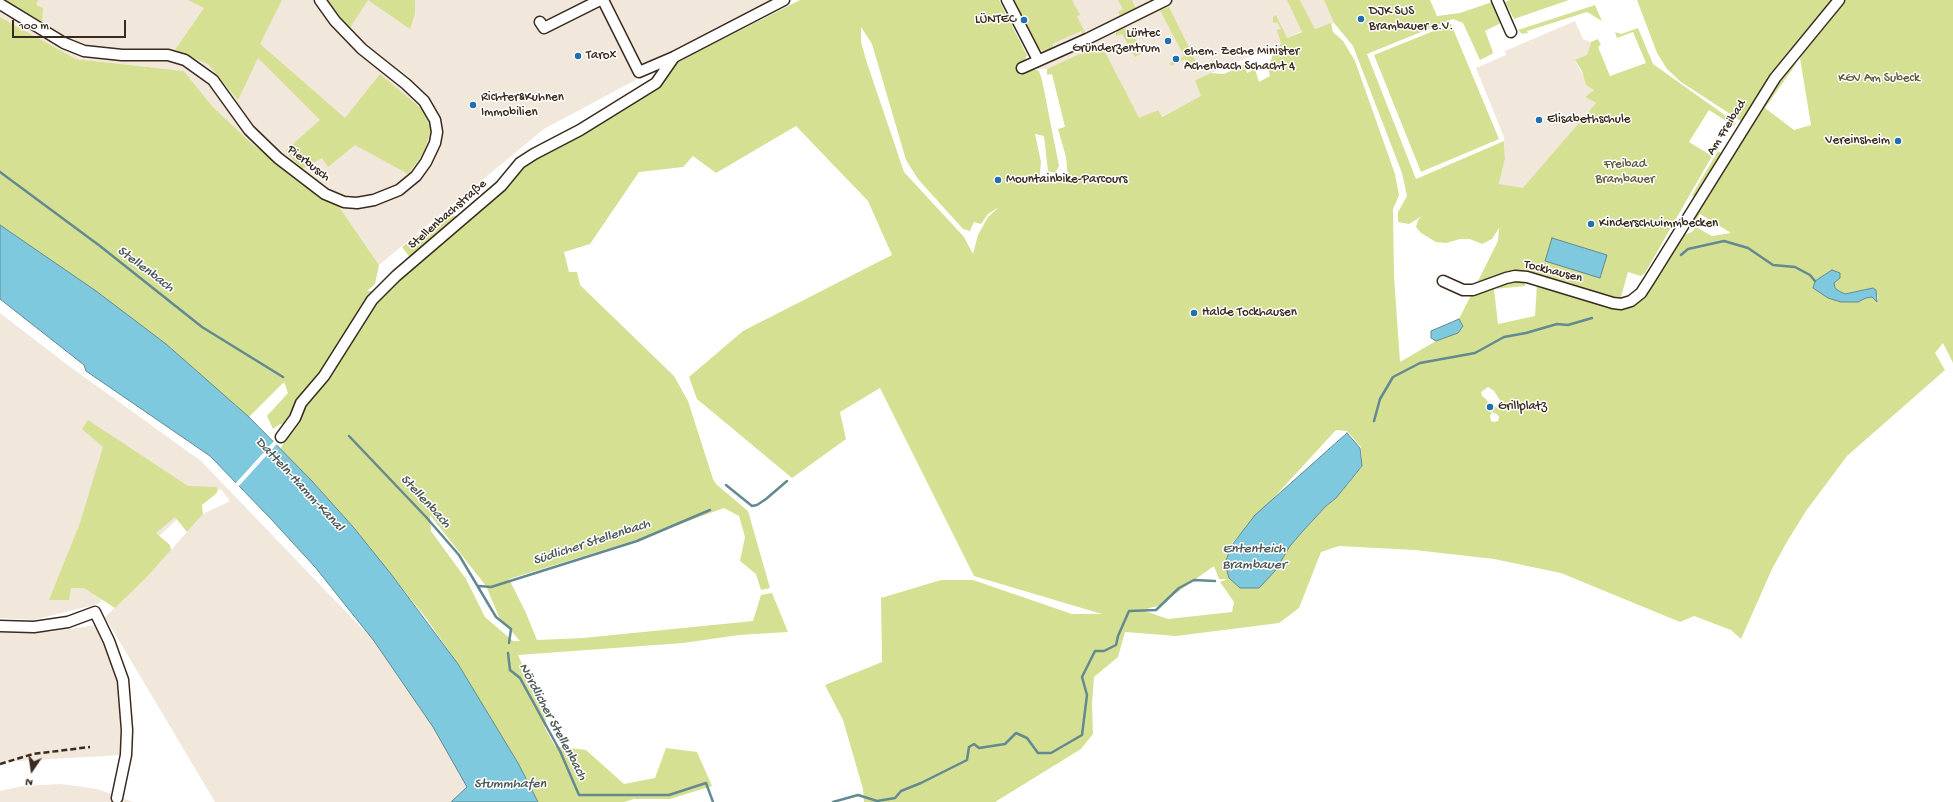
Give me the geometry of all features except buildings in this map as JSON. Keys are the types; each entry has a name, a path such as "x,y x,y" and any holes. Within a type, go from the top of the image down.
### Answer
{"street":[{"name":"Pierbusch","path":"0,4 64,43 84,51 122,55 168,55 186,60 213,80 249,130 278,158 325,194 344,202 357,203 374,200 399,190 416,176 426,162 435,144 437,132 435,120 424,101 406,84 362,49 335,21 320,0"},
{"name":"Stellenbachstraße","path":"540,22 544,28 601,0 639,72 674,57 779,1"},
{"path":"1007,0 1038,60"},
{"path":"1022,68 1087,39 1166,0"},
{"path":"1497,0 1511,32"},
{"name":"Am Freibad","path":"1650,279 1775,78 1839,0"},
{"name":"Stellenbachstraße","path":"281,437 294,418 301,403 324,376 372,300 396,276 501,186 520,163 580,130 656,83 674,57"},
{"name":"Tockhausen","path":"1443,281 1463,290 1473,290 1510,277 1527,277 1621,304 1631,301 1640,293 1650,279"},
{"path":"0,626 34,626 68,622 95,612 119,665 124,688 127,730 126,755 117,798"}],"shaded area":[{"path":"0,0 785,0 544,129 379,265 340,208 252,144 212,106 184,71 76,59 0,17"},
{"name":"ehem. Zeche Minister Achenbach Schacht 4","path":"1001,0 1288,0 1302,31 1287,38 1288,40 1195,80 1202,96 1161,117 1157,110 1139,119 1101,45 1047,69 1035,69"},
{"name":"ehem. Zeche Minister Achenbach Schacht 4","path":"1300,0 1324,0 1334,23 1315,29"},
{"name":"Elisabethschule","path":"1575,21 1583,39 1591,42 1587,55 1575,61 1584,77 1594,90 1585,97 1596,103 1523,189 1499,185 1505,159 1504,137 1476,68 1506,55 1505,51"},
{"path":"0,313 69,366 201,461 374,641 433,727 467,787 451,802 215,802 105,617 147,577 203,514 230,501 221,489 196,502 146,548 98,604 33,620 0,618"},
{"path":"96,625 119,677 121,755 0,762 0,632 50,632"},
{"path":"61,784 97,789 133,802 0,802 0,791 23,786"}],"green space":[{"path":"2,0 38,0 36,5 43,8 42,22"},
{"path":"188,0 282,0 260,44 345,118 380,74 423,110 431,130 424,152 408,174 355,145 328,167 322,158 302,169 285,151 320,120 258,58 238,100 208,64 175,50 204,8"},
{"path":"327,0 368,0 349,29"},
{"path":"368,0 415,0 415,14 410,29"},
{"path":"800,0 999,0 1027,55 1025,60 1020,64 1039,71 1042,80 1059,166 1055,173 1048,171 1044,136 1035,134 1041,162 1039,183 1068,177 1066,157 1058,129 1065,127 1052,74 1047,75 1047,69 1101,44 1139,118 1158,110 1162,117 1201,96 1195,80 1211,73 1224,74 1245,64 1247,73 1255,69 1259,82 1270,76 1268,69 1273,54 1281,43 1277,30 1281,29 1277,22 1273,22 1273,17 1276,15 1287,38 1302,32 1287,0 1300,0 1315,29 1331,23 1333,32 1343,41 1355,61 1395,174 1399,195 1393,209 1394,276 1400,362 1436,341 1458,333 1463,326 1459,319 1498,241 1499,228 1492,239 1482,244 1470,239 1460,239 1446,243 1436,242 1421,233 1416,227 1418,220 1422,216 1409,224 1398,222 1398,212 1407,196 1402,173 1353,46 1334,23 1324,0 1430,0 1437,16 1460,13 1492,2 1501,23 1485,31 1493,52 1480,60 1463,23 1453,19 1367,54 1416,179 1504,141 1505,159 1499,184 1523,188 1596,103 1585,97 1594,90 1586,85 1582,71 1575,60 1587,55 1591,42 1598,39 1601,45 1598,47 1610,76 1646,63 1633,32 1617,38 1615,32 1621,34 1638,28 1653,64 1736,123 1734,126 1709,110 1689,142 1712,156 1645,273 1641,276 1628,272 1620,301 1531,274 1531,272 1525,270 1525,286 1494,289 1498,324 1535,316 1537,283 1633,305 1680,236 1692,232 1696,227 1712,236 1731,233 1700,214 1693,225 1689,223 1734,148 1737,149 1739,146 1736,144 1780,75 1795,59 1796,64 1765,108 1794,130 1811,125 1799,52 1842,0 1953,0 1953,363 1943,343 1935,353 1945,370 1847,456 1806,511 1788,540 1772,569 1741,639 1731,630 1694,616 1680,622 1561,573 1494,559 1415,550 1339,546 1321,552 1299,608 1279,623 1176,636 1125,632 1118,657 1094,677 1092,703 1093,734 1081,749 995,802 864,802 863,789 843,720 825,685 882,662 881,598 941,580 973,580 1072,614 1102,614 974,576 880,388 840,412 846,439 792,478 697,399 689,377 743,331 892,255 868,201 796,126 716,173 693,156 683,167 639,172 590,244 564,252 569,272 577,272 580,285 674,376 688,401 713,479 716,484 748,511 770,588 761,590 756,574 740,561 745,537 739,516 724,508 636,540 509,579 526,613 537,640 583,638 753,621 761,595 772,593 788,632 739,635 683,643 518,655 546,718 545,728 555,746 586,750 624,784 655,778 666,748 697,752 712,786 670,799 634,799 624,802 538,802 518,763 458,664 426,618 354,528 312,481 280,450 288,434 285,425 280,424 273,429 267,416 288,393 284,382 249,417 166,344 96,291 0,225 0,17 76,59 184,71 212,106 252,144 340,208 379,265 375,284 367,291 378,291 414,263 402,247 446,213 458,217 538,155 651,90 676,63","holes":["861,27 872,44 906,160 918,179 963,229 970,231 974,222 981,224 988,214 999,207 988,217 978,235 973,254 964,237 904,172 861,42","1832,270 1840,278 1834,283 1835,288 1839,291 1845,294 1873,288 1876,290 1878,298 1877,301 1872,297 1858,302 1821,293 1813,288 1815,281","1488,387 1494,391 1501,402 1497,408 1489,401 1493,413 1497,414 1499,417 1498,421 1491,421 1490,415 1492,414 1487,400 1482,396 1481,392","1336,430 1347,431 1361,447 1362,467 1336,498 1326,506 1290,546 1275,571 1225,563 1232,543","430,515 486,586 499,617 520,641 513,641 485,617 466,579 431,531","1214,566 1219,579 1227,579 1220,582 1234,602 1232,612 1168,619 1142,610 1158,606"]},
{"path":"1014,0 1072,0 1080,15 1077,16 1086,35 1084,37 1081,31 1052,44 1054,48 1047,51 1041,50 1037,46"},
{"path":"1118,0 1132,0 1137,11 1123,18 1118,12 1123,9"},
{"path":"1510,0 1569,0 1514,19 1505,2"},
{"path":"1637,0 1835,0 1744,123 1681,82 1667,69 1657,53"},
{"path":"1595,5 1602,21 1587,12 1527,31 1528,33 1522,34 1518,30"},
{"path":"1169,7 1198,66 1196,72 1191,70 1185,59 1171,66 1170,63 1184,56 1160,10"},
{"path":"1451,24 1499,139 1421,172 1374,55"},
{"path":"1124,28 1131,30 1142,53 1135,57 1122,34 1116,36 1116,31"},
{"path":"1718,151 1724,155 1695,197 1692,195"},
{"path":"88,420 188,486 217,487 217,493 202,505 203,514 187,532 175,517 156,533 170,545 171,550 147,577 115,608 84,588 71,588 69,600 49,600 80,523 103,447 82,429"}],"water":[{"path":"0,225 96,291 166,344 249,417 312,481 354,528 391,574 458,664 518,763 538,802 451,802 467,787 433,727 374,641 315,567 210,456 86,371 84,365 0,299"},
{"path":"1552,238 1607,255 1600,278 1545,261"},
{"path":"1832,270 1840,273 1840,278 1834,283 1835,288 1839,291 1845,294 1873,288 1876,290 1877,302 1872,297 1858,302 1841,302 1828,298 1813,288 1815,281"},
{"path":"1459,319 1463,326 1458,333 1436,341 1431,338 1431,331"},
{"name":"Ententeich Brambauer","path":"1347,433 1360,448 1362,466 1336,498 1326,506 1290,546 1275,571 1259,588 1240,588 1229,578 1225,563 1232,545 1255,515"}],"pier":[{"path":"274,441 277,444 238,487 235,484"}],"waterway":[{"name":"Stellenbach","path":"0,172 100,246 202,327 283,377"},
{"name":"Nördlicher Stellenbach","path":"1681,255 1688,249 1724,241 1748,248 1773,265 1795,267 1810,275 1815,281"},
{"name":"Nördlicher Stellenbach","path":"1374,421 1380,399 1393,377 1420,363 1475,353 1504,337 1526,333 1557,324 1568,325 1592,318"},
{"name":"Stellenbach","path":"349,436 426,517 459,555 496,617 511,629 509,643"},
{"name":"Südlicher Stellenbach","path":"726,485 752,506 757,505 766,499 787,481"},
{"name":"Südlicher Stellenbach","path":"479,586 491,587 637,541 710,510"},
{"name":"Nördlicher Stellenbach","path":"833,802 858,795 877,801 895,798 901,791 921,783 967,760 969,747 974,744 979,748 1005,744 1016,733 1027,738 1038,753 1051,753 1082,735 1087,695 1082,677 1095,651 1104,651 1116,645 1118,636 1129,611 1156,610 1179,588 1194,580 1215,581"},
{"name":"Nördlicher Stellenbach","path":"508,653 510,670 520,678 560,751 579,795 669,795 706,783 713,802"}],"railway":[{"path":"0,764 33,754 90,747"}],"place":[{"name":"DJK SUS Brambauer e.V.","path":"1361,19"},
{"name":"LÜNTEC","path":"1024,20"},
{"name":"Lüntec Gründerzentrum","path":"1168,41"},
{"name":"Tarox","path":"578,56"},
{"name":"ehem. Zeche Minister Achenbach Schacht 4","path":"1176,59"},
{"name":"Richter&Kuhnen Immobilien","path":"473,105"},
{"name":"Elisabethschule","path":"1539,120"},
{"name":"Vereinsheim","path":"1898,141"},
{"name":"Mountainbike-Parcours","path":"998,180"},
{"name":"Kinderschwimmbecken","path":"1591,224"},
{"name":"Halde Tockhausen","path":"1194,313"},
{"name":"Grillplatz","path":"1490,407"}],"park label":[{"name":"KGV Am Subeck","path":"1879,79"},
{"name":"Freibad Brambauer","path":"1625,172"}],"water label":[{"name":"Datteln-Hamm-Kanal","path":"299,485"},
{"name":"Stummhafen","path":"510,785"}]}
